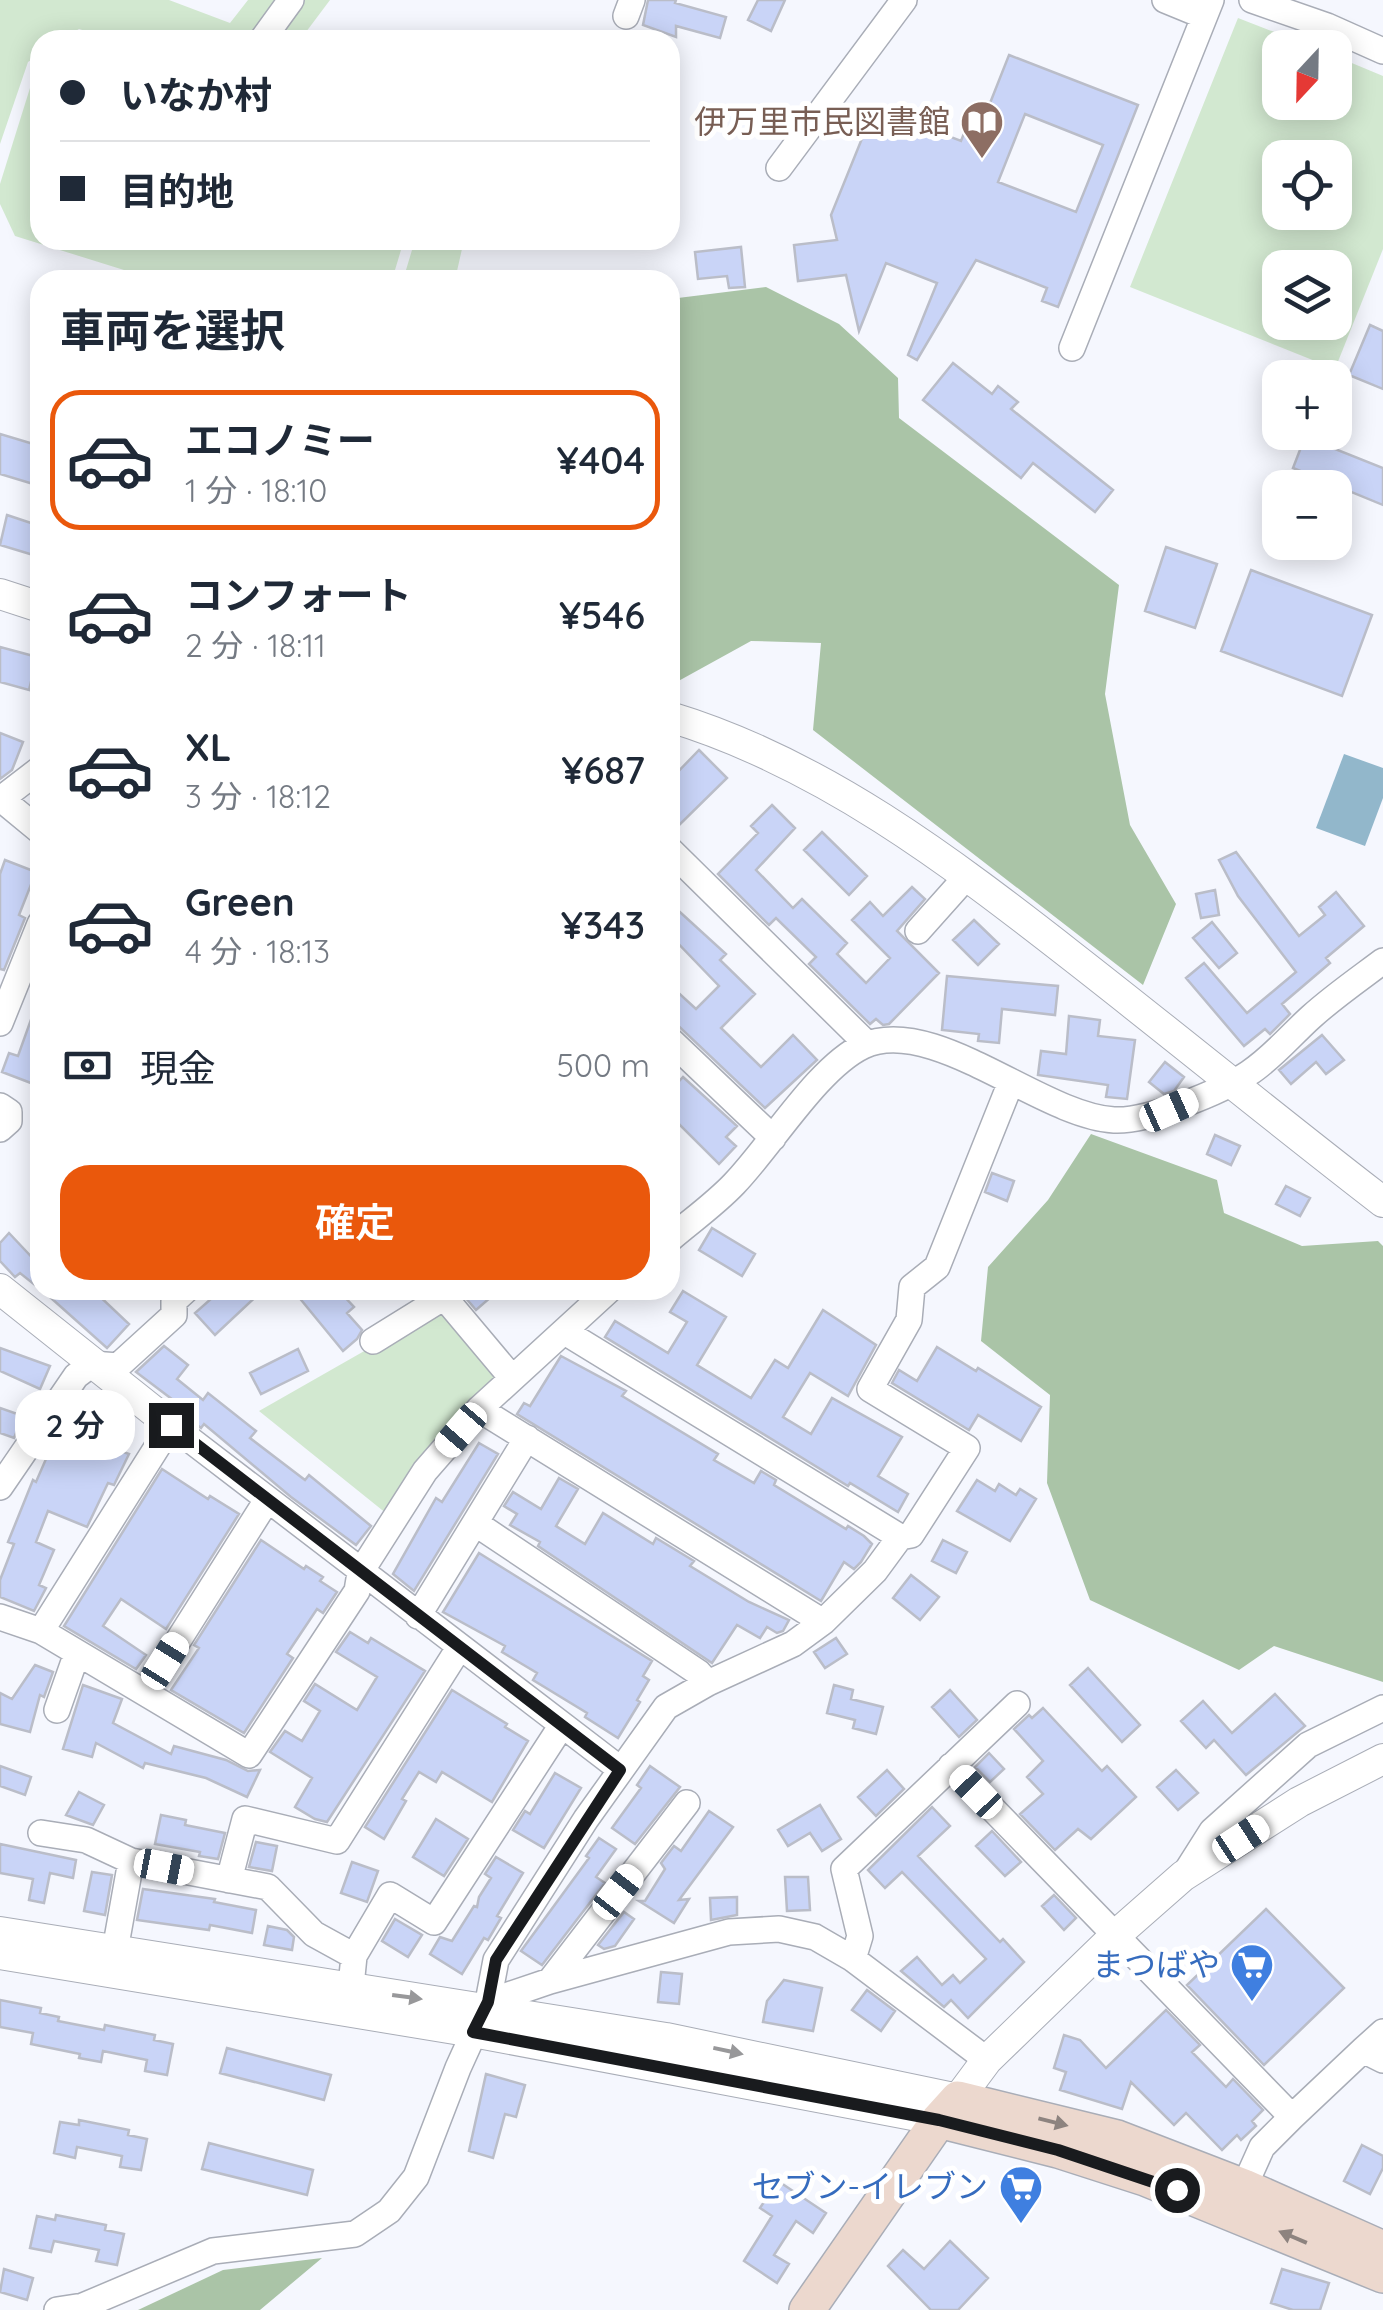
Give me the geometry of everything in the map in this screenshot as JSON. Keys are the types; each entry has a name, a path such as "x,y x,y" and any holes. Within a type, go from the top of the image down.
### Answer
{"main road":[{"path":"948,2109 1117,2138 1244,2187 1383,2249"},
{"path":"948,2109 1145,2178 1383,2275"},
{"path":"806,2310 948,2109"}],"street":[{"path":"269,30 291,0"},
{"path":"779,168 904,0"},
{"path":"1072,348 1208,8 1165,0"},
{"path":"1252,0 1327,26 1383,52"},
{"path":"0,594 30,604"},
{"path":"680,720 847,794 968,875 1383,1202"},
{"path":"30,776 0,799 30,823"},
{"path":"680,860 867,1044"},
{"path":"918,932 968,875"},
{"path":"0,1023 30,949"},
{"path":"680,1230 733,1186 815,1088 847,1056 867,1044 903,1041 948,1051 1064,1107 1114,1121 1169,1110 1251,1072 1315,1013 1383,961"},
{"path":"680,1050 773,1138"},
{"path":"565,1332 900,1537 911,1535 967,1448 870,1389 909,1320 912,1287 936,1267 1010,1082"},
{"path":"0,1106 9,1112 9,1122 0,1129"},
{"path":"0,1289 360,1573 620,1770"},
{"path":"0,1487 76,1376 92,1364 118,1366 174,1315 175,1300"},
{"path":"373,1341 439,1300"},
{"path":"447,1300 512,1378"},
{"path":"0,1617 41,1631 249,1755 357,1592 360,1573 425,1472 479,1408 598,1300"},
{"path":"479,1408 823,1622"},
{"path":"41,1631 171,1425"},
{"path":"418,1616 527,1438"},
{"path":"145,1693 266,1500"},
{"path":"474,1523 699,1673 708,1683"},
{"path":"57,2310 82,2306 213,2252 252,2244 355,2234 389,2211 416,2177 482,2014 496,1960 620,1770 666,1707 793,1644 823,1622 875,1571 900,1537"},
{"path":"230,1880 245,1819 337,1840 459,1648"},
{"path":"57,1710 77,1653"},
{"path":"853,1959 860,1936 844,1868 1016,1704"},
{"path":"1183,1876 1212,1831 1308,1745 1383,1708"},
{"path":"350,2001 354,1956 390,1894 434,1922 562,1726"},
{"path":"0,1932 113,1960 350,2001 482,2014 948,2109 987,2060 1116,1934 1183,1876 1299,1802 1383,1759"},
{"path":"951,1766 1292,2118"},
{"path":"550,1981 687,1803"},
{"path":"40,1832 86,1840 131,1861 268,1887 314,1934 354,1956"},
{"path":"113,1960 131,1861"},
{"path":"482,2014 550,1981 729,1932 780,1929 815,1936 853,1959 987,2060"},
{"path":"0,1954 113,1960"},
{"path":"1244,2187 1262,2147 1292,2118 1373,2055 1383,2032"}],"green space":[{"path":"0,0 169,0 230,23 248,0 330,0 308,30 30,30 30,61 0,144"},
{"path":"1238,18 1269,30 1262,30 1262,120 1352,120 1352,63 1383,76 1383,249 1352,326 1352,250 1262,250 1262,340 1130,287"},
{"path":"30,88 30,241 15,236 0,204 0,184"},
{"path":"60,250 401,250 395,270 124,270"},
{"path":"412,250 462,250 457,270 406,270"},
{"path":"766,287 839,324 898,378 899,418 1119,585 1105,694 1130,825 1176,904 1143,985 813,730 821,643 751,641 680,680 680,298"},
{"path":"1262,340 1347,340 1339,360 1312,360"},
{"path":"1091,1134 1217,1180 1224,1213 1302,1246 1378,1241 1383,1246 1383,1682 1274,1646 1239,1670 1090,1600 1047,1483 1050,1395 981,1341 988,1267 1048,1200"},
{"path":"438,1309 498,1378 387,1514 259,1411"},
{"path":"322,2258 260,2310 138,2310 223,2270"}],"water":[{"path":"1344,754 1383,768 1383,798 1365,846 1316,828"}],"building":[{"path":"648,0 676,0 675,3 726,17 720,38 676,26 676,30 657,30 643,25"},
{"path":"758,0 785,0 771,31 748,20"},
{"path":"1009,55 1138,105 1058,307 1042,301 1047,288 976,260 917,360 908,355 937,283 886,263 859,331 846,275 798,281 794,245 837,240 831,215 863,136 856,134 867,105 961,141 967,126 979,131","holes":["1025,114 1103,145 1076,212 998,182"]},
{"path":"741,247 745,287 729,288 727,276 698,279 695,252"},
{"path":"1370,325 1383,331 1383,389 1352,376"},
{"path":"953,363 992,394 998,386 1018,402 1011,409 1113,490 1095,512 1033,463 1021,478 923,400"},
{"path":"0,434 30,443 30,483 0,474"},
{"path":"1300,450 1338,450 1383,468 1383,505 1352,492 1352,470 1293,468"},
{"path":"7,515 30,523 30,554 0,545"},
{"path":"1166,547 1217,564 1195,628 1145,611"},
{"path":"1251,570 1372,615 1342,696 1221,651"},
{"path":"0,647 30,655 29,690 0,682"},
{"path":"0,733 23,742 12,770 0,779"},
{"path":"699,750 727,778 680,824 680,770"},
{"path":"772,805 795,828 756,870 793,908 802,899 847,943 837,954 866,983 890,958 852,920 870,902 883,916 912,887 925,899 897,931 939,973 889,1024 883,1025 876,1019 870,1024 809,964 816,957 776,918 769,925 718,874 758,833 751,826"},
{"path":"822,832 867,876 849,895 804,850"},
{"path":"1236,852 1299,936 1325,915 1319,907 1336,892 1364,926 1326,958 1330,963 1282,1004 1290,1014 1270,1034 1265,1029 1244,1046 1186,978 1204,963 1247,1013 1296,972 1238,896 1219,860"},
{"path":"5,860 30,870 30,887 19,915 25,918 4,970 0,969 0,874"},
{"path":"1215,890 1219,915 1201,918 1196,894"},
{"path":"680,912 726,954 720,960 755,994 721,1028 761,1067 793,1035 817,1060 765,1108 680,1027 680,994 696,1009 719,986 680,945"},
{"path":"974,920 999,944 978,965 953,940"},
{"path":"1212,922 1237,953 1219,968 1193,938"},
{"path":"947,976 1058,986 1055,1015 1002,1009 999,1043 978,1041 979,1034 942,1030"},
{"path":"1069,1016 1100,1020 1098,1036 1135,1040 1127,1099 1106,1097 1108,1085 1038,1075 1041,1051 1066,1054"},
{"path":"30,1022 30,1083 2,1072 9,1053 18,1056"},
{"path":"1322,1035 1344,1060 1326,1074 1316,1062 1291,1084 1279,1070"},
{"path":"1165,1062 1184,1077 1174,1091 1164,1094 1149,1082"},
{"path":"683,1077 737,1126 726,1137 736,1146 719,1164 680,1125"},
{"path":"1215,1135 1240,1146 1231,1165 1207,1154"},
{"path":"992,1173 1014,1181 1007,1201 985,1192"},
{"path":"1286,1186 1310,1198 1300,1216 1276,1204"},
{"path":"712,1228 755,1254 742,1276 699,1250"},
{"path":"9,1233 30,1255 30,1281 20,1273 15,1277 0,1261 0,1243"},
{"path":"683,1291 726,1317 697,1365 751,1398 775,1360 788,1368 823,1310 876,1345 848,1396 810,1373 783,1417 811,1434 832,1398 902,1437 878,1476 908,1494 898,1512 850,1483 848,1486 605,1337 615,1321 668,1353 687,1322 670,1312"},
{"path":"53,1300 104,1300 129,1324 107,1348"},
{"path":"210,1300 252,1300 215,1335 195,1313"},
{"path":"301,1300 347,1300 354,1307 347,1313 362,1330 343,1351"},
{"path":"468,1300 488,1300 476,1310"},
{"path":"164,1346 188,1365 177,1379 203,1400 208,1393 256,1431 250,1438 305,1480 309,1475 371,1526 356,1545 204,1424 201,1428 188,1418 177,1403 136,1372"},
{"path":"937,1347 1041,1407 1021,1441 978,1415 969,1430 892,1383 899,1370 917,1381"},
{"path":"0,1348 50,1366 40,1389 0,1371"},
{"path":"298,1349 308,1371 261,1394 250,1373"},
{"path":"561,1356 626,1391 622,1396 718,1454 714,1460 754,1483 761,1471 776,1480 774,1485 864,1536 872,1544 861,1562 854,1569 844,1562 821,1601 517,1414 524,1403 530,1406"},
{"path":"0,1408 23,1416 14,1438 0,1433"},
{"path":"59,1429 129,1454 114,1485 108,1483 87,1527 48,1511 36,1542 54,1550 39,1585 46,1588 34,1611 0,1597 0,1580 14,1544 8,1542"},
{"path":"479,1443 498,1454 414,1591 393,1574 436,1498 442,1502"},
{"path":"162,1469 239,1514 166,1629 121,1599 103,1626 146,1655 136,1669 64,1626"},
{"path":"559,1478 578,1489 556,1526 585,1544 603,1513 653,1544 656,1538 694,1561 690,1566 749,1602 789,1620 783,1631 777,1633 767,1627 760,1638 737,1625 712,1663 538,1546 540,1542 510,1525 517,1514 504,1506 513,1492 541,1509"},
{"path":"977,1480 995,1491 999,1484 1016,1495 1020,1489 1036,1499 1010,1541 957,1511"},
{"path":"261,1540 323,1577 320,1581 337,1592 323,1613 317,1609 287,1654 293,1658 244,1733 171,1690 199,1648 194,1645"},
{"path":"943,1540 967,1552 956,1573 932,1561"},
{"path":"479,1553 652,1661 643,1676 649,1680 637,1700 640,1702 618,1738 585,1717 587,1713 533,1680 537,1673 502,1652 505,1646 443,1612"},
{"path":"911,1575 939,1597 920,1620 893,1598"},
{"path":"350,1632 368,1643 371,1638 425,1671 327,1822 295,1807 312,1778 270,1752 285,1731 302,1741 320,1711 304,1701 315,1684 357,1710 377,1677 336,1652"},
{"path":"836,1638 847,1654 825,1668 814,1652"},
{"path":"35,1665 53,1672 44,1697 40,1695 30,1732 0,1724 0,1693 12,1699"},
{"path":"1088,1668 1140,1725 1122,1742 1070,1685"},
{"path":"83,1685 122,1699 113,1723 171,1754 174,1746 226,1760 248,1771 260,1770 247,1797 206,1778 145,1763 143,1768 96,1743 92,1757 63,1749"},
{"path":"834,1685 853,1690 851,1699 883,1707 876,1734 853,1728 855,1720 827,1713"},
{"path":"452,1690 528,1741 492,1802 442,1772 436,1782 419,1772 384,1839 365,1827"},
{"path":"950,1690 977,1720 959,1737 932,1707"},
{"path":"1275,1694 1305,1726 1246,1775 1214,1740 1206,1748 1181,1721 1203,1701 1232,1733"},
{"path":"1043,1708 1102,1771 1107,1766 1136,1797 1091,1839 1078,1829 1055,1850 1020,1814 1043,1794 1027,1777 1043,1761 1014,1729"},
{"path":"989,1753 1004,1769 990,1782 975,1767"},
{"path":"0,1766 31,1777 25,1795 0,1786"},
{"path":"650,1766 680,1787 635,1844 612,1828 641,1788 637,1785"},
{"path":"887,1770 904,1789 876,1816 858,1797"},
{"path":"1176,1770 1198,1793 1178,1810 1157,1787"},
{"path":"555,1773 581,1788 544,1848 513,1830 525,1811 530,1814"},
{"path":"79,1792 104,1805 93,1825 66,1815"},
{"path":"820,1805 841,1839 822,1851 810,1833 788,1846 778,1830"},
{"path":"932,1807 950,1826 918,1856 1024,1962 968,2018 951,2000 944,2007 901,1971 917,1957 942,1985 953,1975 960,1983 986,1959 902,1872 885,1888 868,1870"},
{"path":"709,1811 733,1827 679,1900 689,1899 674,1923 639,1901 645,1901 665,1869 661,1863 674,1846 681,1851"},
{"path":"161,1815 186,1820 185,1825 225,1833 218,1859 155,1844"},
{"path":"436,1819 468,1839 444,1876 413,1857"},
{"path":"992,1831 1021,1862 1005,1876 976,1846"},
{"path":"599,1838 616,1849 596,1877 605,1883 542,1965 521,1951 589,1858 586,1856"},
{"path":"256,1842 277,1846 272,1871 249,1867"},
{"path":"0,1844 76,1860 73,1878 50,1873 44,1903 29,1900 33,1879 0,1873"},
{"path":"496,1857 523,1873 497,1916 501,1918 488,1940 484,1938 462,1974 430,1954 440,1937 452,1941 474,1906 477,1907 491,1878 485,1874"},
{"path":"352,1862 378,1871 367,1902 341,1893"},
{"path":"92,1872 112,1875 105,1915 84,1911"},
{"path":"785,1877 808,1877 810,1910 787,1911"},
{"path":"143,1889 215,1899 214,1902 256,1910 252,1933 210,1925 209,1930 137,1920"},
{"path":"1054,1895 1076,1918 1064,1930 1042,1906"},
{"path":"737,1897 737,1915 711,1920 710,1898"},
{"path":"1266,1909 1344,1988 1264,2065 1187,1985"},
{"path":"624,1912 634,1919 615,1946 604,1949 598,1945"},
{"path":"395,1919 422,1935 408,1957 382,1941"},
{"path":"268,1926 287,1930 294,1937 292,1950 264,1945"},
{"path":"661,1972 682,1974 679,2004 658,2002"},
{"path":"784,1980 822,1988 813,2031 763,2022 767,2001"},
{"path":"867,1990 895,2011 881,2031 852,2010"},
{"path":"0,2000 41,2008 40,2013 59,2017 58,2021 155,2035 154,2040 173,2044 167,2075 145,2071 147,2060 103,2051 101,2062 31,2044 33,2033 0,2027"},
{"path":"1166,2010 1200,2045 1192,2052 1226,2087 1233,2079 1263,2110 1252,2121 1256,2126 1241,2140 1237,2135 1222,2150 1186,2113 1174,2125 1131,2082 1122,2109 1060,2090 1066,2072 1054,2068 1064,2035 1080,2040 1106,2068"},
{"path":"227,2048 331,2075 324,2100 220,2073"},
{"path":"486,2074 525,2085 516,2117 505,2114 493,2158 469,2151"},
{"path":"79,2120 129,2130 128,2135 147,2139 141,2170 120,2167 122,2156 77,2147 75,2158 54,2153 60,2122 79,2125"},
{"path":"209,2143 313,2170 307,2195 202,2169"},
{"path":"1362,2145 1383,2156 1383,2168 1370,2194 1344,2181"},
{"path":"778,2181 826,2213 813,2233 796,2221 774,2255 789,2264 777,2283 744,2261 772,2216 760,2208"},
{"path":"56,2215 106,2225 105,2230 124,2234 117,2265 96,2261 99,2250 54,2241 51,2252 30,2248 37,2216 55,2220"},
{"path":"950,2241 988,2278 958,2310 931,2310 888,2266 903,2250 924,2269"},
{"path":"4,2269 33,2278 27,2300 0,2292"},
{"path":"1282,2269 1329,2283 1320,2310 1293,2310 1271,2303"}],"place":[{"name":"伊万里市民図書館","path":"982,160"},
{"name":"まつばや","path":"1252,2003"},
{"name":"セブン-イレブン","path":"1021,2225"}],"route":[{"path":"171,1425 620,1770 496,1960 488,2002 473,2032 939,2120 1058,2150 1177,2190"}]}
